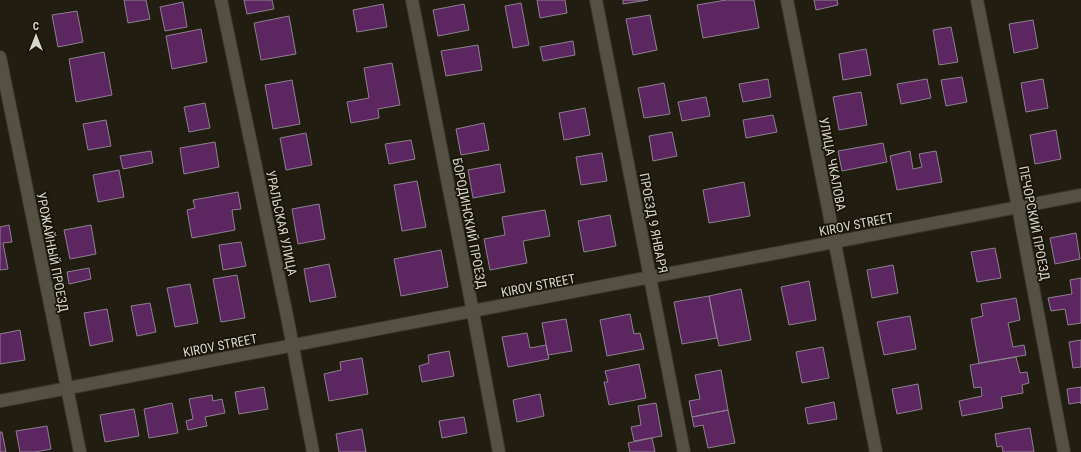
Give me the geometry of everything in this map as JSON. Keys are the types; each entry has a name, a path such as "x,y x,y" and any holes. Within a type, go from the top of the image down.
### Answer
{"street":[{"name":"УРАЛЬСКАЯ УЛИЦА","path":"222,0 313,452"},
{"name":"БОРОДИНСКИЙ ПРОЕЗД","path":"412,0 500,452"},
{"name":"ПРОЕЗД 9 ЯНВАРЯ","path":"596,0 684,452"},
{"name":"УЛИЦА ЧКАЛОВА","path":"787,0 876,452"},
{"name":"ПЕЧОРСКИЙ ПРОЕЗД","path":"976,0 1018,207 1064,452"},
{"name":"УРОЖАЙНЫЙ ПРОЕЗД","path":"0,57 66,389 80,452"},
{"name":"KIROV STREET","path":"0,401 1081,196"}],"building":[{"path":"124,0 146,0 150,19 128,23"},
{"path":"244,0 272,0 274,9 247,14"},
{"path":"537,0 565,0 567,13 540,18"},
{"path":"623,0 648,0 623,4"},
{"path":"726,0 754,0 759,28 703,38 697,5"},
{"path":"814,0 837,0 838,5 816,10"},
{"path":"183,2 187,27 165,31 160,7"},
{"path":"521,3 529,45 513,48 505,6"},
{"path":"383,4 387,27 357,32 353,10"},
{"path":"464,4 469,30 438,36 433,10"},
{"path":"77,11 83,42 58,47 52,15"},
{"path":"650,15 657,50 633,55 626,19"},
{"path":"289,16 296,54 261,60 254,23"},
{"path":"1033,20 1038,48 1014,53 1009,24"},
{"path":"951,27 958,62 939,65 933,30"},
{"path":"201,29 207,62 172,69 166,36"},
{"path":"573,41 575,55 543,61 540,47"},
{"path":"478,45 482,70 446,76 441,51"},
{"path":"866,49 871,75 843,80 839,54"},
{"path":"104,52 112,95 76,102 69,59"},
{"path":"392,63 400,105 378,109 379,118 351,123 347,102 369,98 364,68"},
{"path":"962,77 967,102 946,106 941,80"},
{"path":"768,79 771,97 743,102 739,84"},
{"path":"927,79 931,98 901,104 897,84"},
{"path":"1043,79 1048,108 1026,112 1021,83"},
{"path":"292,80 300,124 273,129 265,85"},
{"path":"664,83 670,114 644,118 638,88"},
{"path":"861,92 867,125 839,130 833,97"},
{"path":"706,97 710,116 682,121 678,102"},
{"path":"205,103 210,128 189,132 184,107"},
{"path":"585,108 590,135 564,140 559,113"},
{"path":"773,115 777,132 746,138 743,120"},
{"path":"106,120 111,146 88,150 83,124"},
{"path":"484,123 489,150 461,155 456,129"},
{"path":"1056,130 1061,159 1035,164 1030,135"},
{"path":"672,132 677,156 653,161 649,136"},
{"path":"306,133 312,165 286,170 280,138"},
{"path":"411,140 415,159 389,164 385,144"},
{"path":"215,142 219,167 184,174 180,148"},
{"path":"883,143 887,162 842,171 838,151"},
{"path":"151,151 153,163 123,169 120,156"},
{"path":"910,151 913,169 922,167 919,154 936,151 942,182 897,190 890,156"},
{"path":"602,153 607,181 581,185 576,157"},
{"path":"500,164 505,192 473,198 468,170"},
{"path":"119,170 124,197 98,202 93,175"},
{"path":"417,181 426,227 402,231 394,185"},
{"path":"744,182 750,216 709,223 703,190"},
{"path":"238,192 241,209 232,210 235,230 192,238 187,210 195,208 193,200"},
{"path":"319,204 325,239 298,244 292,209"},
{"path":"545,210 550,236 523,241 527,263 490,270 484,239 505,235 502,217"},
{"path":"610,215 616,246 584,252 578,221"},
{"path":"9,225 12,242 3,243 8,269 0,270 0,227"},
{"path":"91,225 96,254 70,259 64,230"},
{"path":"1076,233 1080,259 1055,264 1050,238"},
{"path":"241,242 246,266 223,270 219,245"},
{"path":"995,248 1001,278 977,282 971,252"},
{"path":"441,250 448,287 401,296 394,259"},
{"path":"329,264 336,297 310,302 304,269"},
{"path":"893,265 898,293 872,298 867,270"},
{"path":"89,268 91,279 69,284 67,272"},
{"path":"237,275 245,318 221,322 213,279"},
{"path":"1081,278 1081,323 1068,325 1065,309 1051,311 1048,298 1072,294 1070,280"},
{"path":"809,281 816,320 789,325 781,287"},
{"path":"190,284 198,323 175,327 167,288"},
{"path":"741,289 751,340 719,346 709,296"},
{"path":"709,296 717,338 682,344 674,302"},
{"path":"1016,298 1020,320 1008,323 1013,347 1024,345 1026,355 979,363 971,319 983,316 981,304"},
{"path":"150,303 156,332 137,336 131,306"},
{"path":"107,309 113,341 90,346 84,313"},
{"path":"630,314 634,334 640,333 644,349 607,356 600,320"},
{"path":"910,316 916,349 884,355 877,322"},
{"path":"566,319 572,351 548,355 542,323"},
{"path":"20,330 25,360 0,364 0,334"},
{"path":"527,333 530,348 546,345 549,359 508,367 502,337"},
{"path":"1081,340 1081,367 1073,368 1069,342"},
{"path":"823,347 829,378 802,383 796,352"},
{"path":"449,351 454,376 422,382 419,366 429,363 428,355"},
{"path":"1016,357 1020,373 1027,372 1029,383 1022,385 1023,393 1001,397 1003,408 962,416 959,401 982,396 981,387 974,388 970,365"},
{"path":"362,358 368,394 329,401 324,374 341,370 340,362"},
{"path":"639,364 646,398 609,405 604,382 608,382 605,371"},
{"path":"721,370 728,410 692,417 689,401 700,399 695,375"},
{"path":"918,384 922,409 897,414 892,389"},
{"path":"264,387 268,409 239,414 235,392"},
{"path":"1081,387 1081,402 1069,404 1067,389"},
{"path":"540,394 544,416 517,422 513,400"},
{"path":"212,395 213,401 222,399 225,413 205,417 207,426 188,430 186,421 193,419 189,399"},
{"path":"834,402 837,419 808,424 805,408"},
{"path":"172,403 178,433 149,438 144,409"},
{"path":"656,403 662,436 634,441 631,427 641,425 638,406"},
{"path":"134,409 139,436 105,442 100,415"},
{"path":"728,410 735,443 708,448 703,425 694,427 692,417"},
{"path":"464,417 467,433 442,438 439,421"},
{"path":"47,426 51,449 35,452 20,452 16,431"},
{"path":"1030,428 1034,452 1003,452 1002,446 997,447 995,434"},
{"path":"362,429 366,452 339,452 336,434"},
{"path":"0,432 2,432 6,452 0,452"},
{"path":"652,438 655,452 630,452 628,443"}]}
